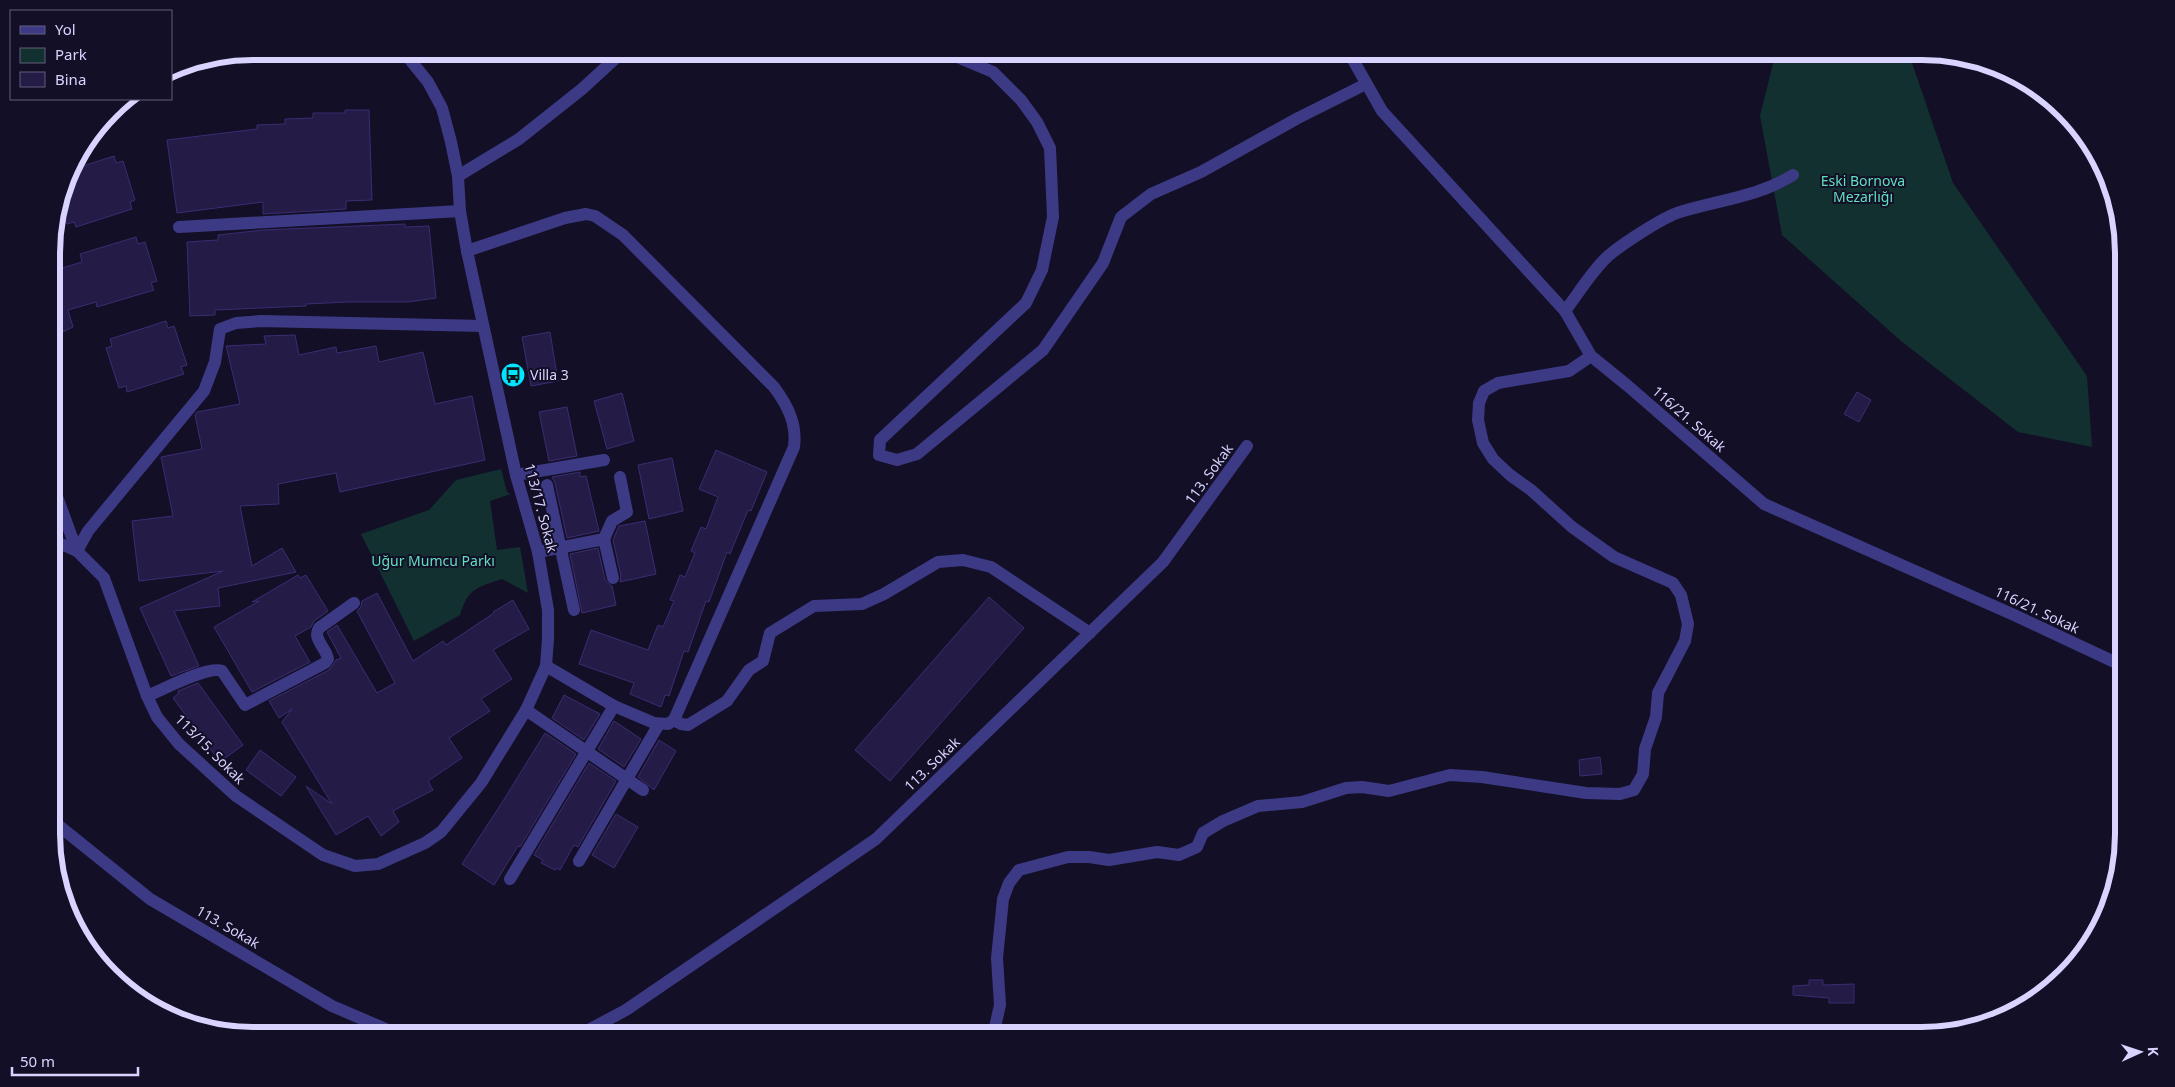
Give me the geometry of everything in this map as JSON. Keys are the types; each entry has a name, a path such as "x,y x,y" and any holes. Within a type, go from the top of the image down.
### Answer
{"street":[{"name":"113/17. Sokak","path":"323,855 355,866 378,864 426,842 441,832 481,783 526,710 546,666 548,610 538,552 516,475 467,251 460,211 458,176 442,108 428,82 410,60"},
{"path":"458,176 519,139 582,89 614,60"},
{"path":"964,60 993,72 1021,100 1037,122 1050,148 1053,216 1042,270 1026,303 880,440 879,455 897,460 917,454 1044,350 1104,263 1121,217 1151,194 1201,172 1298,118 1366,84"},
{"name":"116/21. Sokak","path":"1353,60 1382,111 1565,311 1591,356 1764,504 2014,615 2115,662"},
{"path":"1565,311 1606,258 1663,219 1694,208 1758,191 1780,183 1792,175"},
{"path":"179,227 460,211"},
{"path":"467,251 565,218 586,214 595,216 624,236 774,387 790,413 796,434 794,447 674,720 668,724 659,724 614,706 546,666"},
{"path":"77,551 88,531 204,391 215,362 220,329 236,323 261,321 483,326"},
{"path":"995,1027 1000,1005 997,958 1003,899 1009,883 1019,870 1068,857 1109,860 1157,852 1179,855 1197,848 1204,833 1223,821 1258,806 1302,802 1346,788 1362,787 1389,791 1450,775 1482,776 1586,793 1620,794 1634,790 1643,774 1646,749 1656,717 1658,693 1685,642 1688,624 1681,595 1673,582 1614,557 1572,526 1531,490 1510,475 1493,459 1483,443 1478,420 1479,403 1484,390 1498,382 1569,371 1591,356"},
{"name":"113. Sokak","path":"594,1027 626,1010 876,839 1163,562 1247,446"},
{"path":"516,475 604,460"},
{"path":"613,578 604,539 612,522 627,512 620,477"},
{"path":"547,485 574,610"},
{"path":"60,505 77,551"},
{"path":"538,552 604,539"},
{"path":"60,544 77,551"},
{"name":"113/15. Sokak","path":"77,551 104,578 147,696 157,717 179,744 236,796 323,855"},
{"path":"674,720 688,725 727,701 749,670 763,661 770,633 814,606 862,604 884,594 938,562 963,560 991,567 1090,633"},
{"path":"147,696 218,668 222,670 245,705 325,663 328,659 327,654 317,639 316,632 354,603"},
{"path":"510,879 614,706"},
{"path":"526,710 643,790"},
{"path":"578,861 659,724"},
{"name":"113. Sokak","path":"60,828 150,900 332,1006 381,1027"}],"green space":[{"name":"Eski Bornova Mezarlığı","path":"1774,60 1911,60 1953,183 2087,376 2092,447 2018,432 1901,341 1782,235 1760,116"},
{"name":"Uğur Mumcu Parkı","path":"501,469 507,492 511,494 490,501 497,550 520,547 528,593 502,579 480,587 470,594 460,615 414,641 361,534 429,510 456,480"}],"building":[{"path":"345,110 369,110 372,200 346,201 346,209 263,214 263,202 177,213 167,140 257,129 257,125 285,124 285,119 313,118 313,113 345,113"},
{"path":"114,156 116,163 123,161 135,200 130,202 132,209 76,227 74,222 67,224 64,215 67,203 81,167"},
{"path":"405,224 405,227 429,226 436,298 408,302 349,302 215,310 215,315 190,316 187,242 218,240 218,235 263,230"},
{"path":"136,237 138,244 145,242 157,281 151,283 154,290 97,307 96,302 68,310 73,327 60,333 60,269 82,262 80,254"},
{"path":"166,321 168,328 174,326 187,365 181,367 184,374 127,392 126,386 119,388 106,348 112,346 110,339"},
{"path":"550,332 558,381 531,386 522,337"},
{"path":"295,335 299,355 336,347 337,353 376,346 379,362 423,352 435,404 472,396 485,460 340,492 336,473 278,484 279,504 240,506 252,566 282,548 296,572 218,588 220,606 174,611 199,666 171,676 140,608 223,571 139,581 132,521 173,516 161,457 202,449 195,415 197,412 240,404 226,346 266,344 264,336"},
{"path":"1857,392 1871,400 1859,422 1844,414"},
{"path":"622,393 634,441 607,449 594,401"},
{"path":"567,407 577,456 549,461 539,412"},
{"path":"716,450 767,472 751,511 748,510 730,554 727,552 709,602 706,601 688,652 684,651 669,696 665,695 661,707 630,694 634,683 579,664 591,630 648,650 658,625 663,627 674,601 670,600 680,575 685,577 695,553 691,551 701,527 706,529 718,497 699,489"},
{"path":"672,458 683,511 649,519 638,465"},
{"path":"580,472 580,477 586,476 599,531 567,538 552,477"},
{"path":"645,521 656,574 620,582 621,576 613,540 619,526"},
{"path":"598,548 605,580 612,586 616,605 582,613 570,554"},
{"path":"298,575 300,578 306,575 328,611 314,621 311,627 295,636 310,662 252,692 214,627 259,601 252,602"},
{"path":"377,593 413,661 443,641 446,645 513,600 529,629 493,650 512,679 481,699 490,711 449,738 462,758 428,781 433,790 393,811 399,822 381,836 368,816 336,835 306,786 332,804 282,722 292,709 279,718 269,701 329,670 336,660 341,658 327,632 337,625 377,693 395,683 357,611 361,607 362,601"},
{"path":"989,597 1024,628 890,781 855,750"},
{"path":"198,683 243,745 220,762 173,698 179,693 178,691"},
{"path":"564,695 600,714 584,740 552,718"},
{"path":"614,721 641,739 624,767 598,749"},
{"path":"545,733 576,754 520,847 518,846 494,885 462,864"},
{"path":"659,740 676,751 654,790 638,777"},
{"path":"260,750 296,777 281,796 246,770"},
{"path":"1600,757 1602,774 1580,776 1579,760"},
{"path":"589,763 616,781 578,847 574,845 560,870 556,868 555,870 541,863 543,860 534,855"},
{"path":"616,814 638,827 614,868 592,855"},
{"path":"1809,980 1823,980 1823,985 1854,984 1854,1003 1829,1003 1829,998 1793,995 1793,986 1809,985"}],"place":[{"name":"Villa 3","path":"513,375"}]}
